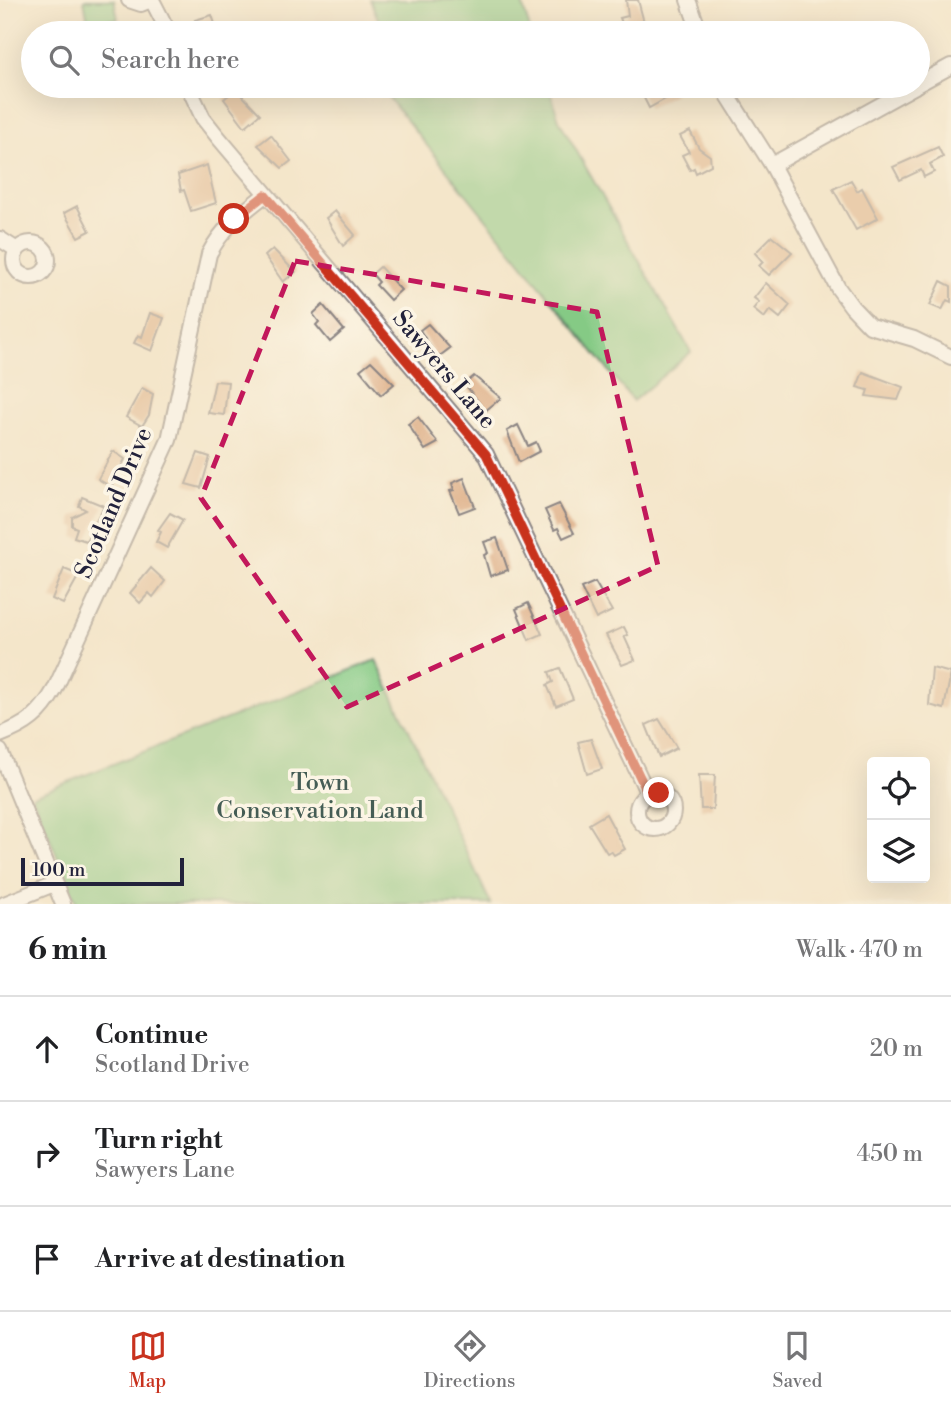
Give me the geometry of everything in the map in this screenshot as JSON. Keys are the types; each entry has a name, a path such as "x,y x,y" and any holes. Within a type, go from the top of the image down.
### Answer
{"street":[{"path":"130,0 141,4 152,0 163,21"},
{"path":"688,0 696,21"},
{"path":"930,77 951,66"},
{"name":"Sawyers Lane","path":"194,98 203,118 265,195 486,454 648,794"},
{"path":"730,98 772,165 838,288 852,307 870,326 914,339 951,357"},
{"path":"772,165 893,98"},
{"name":"Scotland Drive","path":"0,735 32,721 43,711 55,690 169,440 209,254 219,235 234,219 265,195"},
{"path":"0,239 17,250"},
{"path":"0,751 63,904"},
{"path":"4,904 54,884"}],"highlighted area":[{"path":"295,261 597,312 658,566 347,707 201,498"}],"green space":[{"path":"84,0 114,0 118,19 88,21"},
{"path":"370,0 521,0 527,21 379,21"},
{"path":"389,98 552,98 559,120 691,352 633,401"},
{"name":"Town Conservation Land","path":"376,660 491,904 77,904 32,796"}],"building":[{"path":"626,0 638,0 644,21 621,21 620,18 628,16"},
{"path":"212,15 214,21 195,21"},
{"path":"245,98 260,114 245,127 224,99"},
{"path":"644,98 667,98 649,108"},
{"path":"690,131 699,148 710,156 711,165 696,173 694,168 690,170 682,155 689,152 680,136"},
{"path":"271,135 291,161 282,168 258,145"},
{"path":"938,147 943,157 930,164 934,172 924,177 921,170 900,180 893,167"},
{"path":"207,165 216,203 191,211 184,190 181,191 178,175"},
{"path":"851,180 857,191 862,188 878,218 856,230 833,189"},
{"path":"77,206 90,231 78,237 64,213"},
{"path":"335,211 355,235 343,246 326,218"},
{"path":"772,236 792,252 769,275 759,266 763,262 755,253"},
{"path":"273,249 295,272 283,282 265,256"},
{"path":"380,267 401,290 390,300 376,285 379,282 372,274"},
{"path":"941,281 951,286 951,302 947,300 942,310 930,305"},
{"path":"766,283 790,305 780,318 770,310 764,318 753,309 759,302 754,298"},
{"path":"323,305 344,330 330,342 316,325 319,322 313,314"},
{"path":"150,313 164,318 152,351 134,343 138,335 142,337"},
{"path":"428,324 450,348 437,358 420,330"},
{"path":"371,361 394,384 381,395 360,370"},
{"path":"863,372 903,387 898,400 866,396 868,390 857,387"},
{"path":"474,376 501,398 485,411 465,384"},
{"path":"215,381 228,382 224,415 208,413"},
{"path":"142,388 153,394 149,415 142,426 126,417"},
{"path":"418,417 438,443 425,450 408,424"},
{"path":"518,425 528,446 536,442 540,451 519,462 507,431"},
{"path":"113,451 125,459 111,487 98,479"},
{"path":"198,453 210,457 201,488 186,484"},
{"path":"464,478 475,507 459,513 450,491 454,490 452,483"},
{"path":"82,497 104,506 86,541 74,537 77,528 72,526 72,517 86,510 79,506"},
{"path":"559,504 574,533 563,538 558,528 554,530 545,510"},
{"path":"170,513 183,520 167,548 156,542 161,532 158,530"},
{"path":"497,538 508,570 490,576 484,555 488,553 484,542"},
{"path":"151,568 165,581 153,597 149,593 140,603 130,593"},
{"path":"64,569 79,575 63,604 52,599"},
{"path":"595,582 612,611 596,619 581,588"},
{"path":"528,603 542,634 529,640 516,609"},
{"path":"624,627 628,635 624,636 635,660 622,665 606,635"},
{"path":"560,668 573,699 556,706 547,685 553,682 549,672"},
{"path":"932,668 951,673 944,709 929,705"},
{"path":"659,719 677,748 659,757 646,725"},
{"path":"591,739 602,769 587,774 578,742"},
{"path":"699,775 715,775 713,809 701,809"},
{"path":"606,814 625,849 614,855 611,851 607,853 589,824"}],"route":[{"path":"234,219 265,195 486,454 648,794 659,793"}]}
